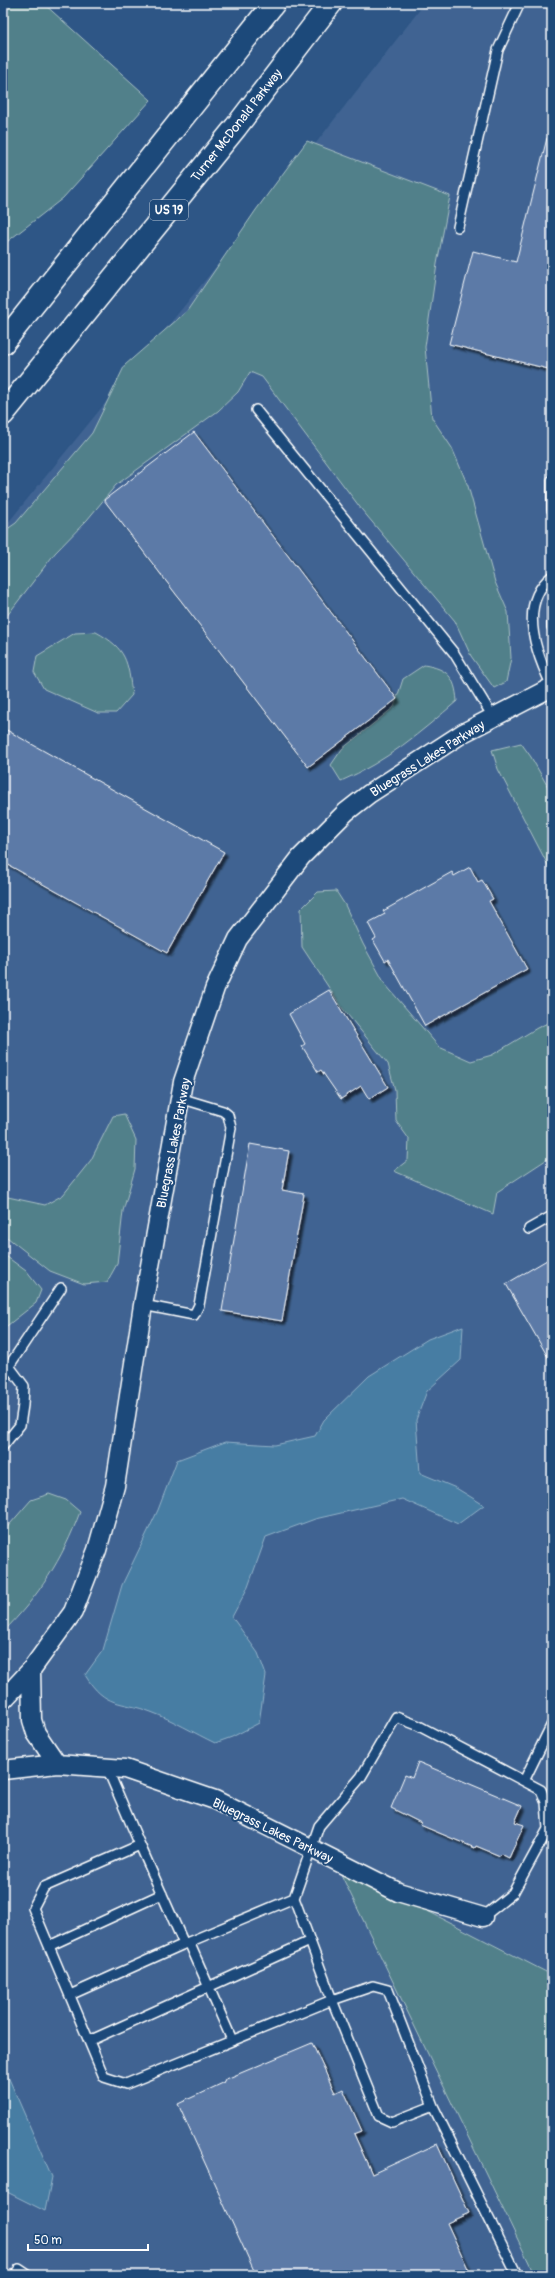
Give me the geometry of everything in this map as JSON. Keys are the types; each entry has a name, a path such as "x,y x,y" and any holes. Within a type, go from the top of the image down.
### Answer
{"highway":[{"path":"3,343 274,3"},
{"name":"Turner McDonald Parkway","path":"3,414 236,127 331,3"}],"street":[{"name":"Bluegrass Lakes Parkway","path":"3,1700 31,1670 73,1612 97,1550 115,1486 143,1305 180,1098 215,988 238,939 301,857 346,812 369,794 449,741 552,687"},
{"path":"31,1670 32,1720 36,1733 57,1764"},
{"name":"Bluegrass Lakes Parkway","path":"3,1770 57,1764 125,1769 215,1800 398,1892 483,1917"}],"lane":[{"path":"458,227 498,50 520,3"},
{"path":"256,410 454,653 493,717"},
{"path":"552,480 552,510"},
{"path":"552,576 537,597 532,616 535,641 541,664 552,687"},
{"path":"552,606 552,626"},
{"path":"143,1305 194,1315 199,1305 231,1128 228,1115 223,1111 180,1098"},
{"path":"529,1229 552,1216"},
{"path":"3,1375 10,1367 61,1288"},
{"path":"3,1446 20,1425 23,1405 24,1386 10,1367"},
{"path":"433,2106 392,2122 379,2116 332,2000 294,1898 319,1826 361,1777 396,1717 417,1725 541,1790 549,1801 548,1829 513,1893 483,1917"},
{"path":"524,1781 552,1724"},
{"path":"107,1768 162,1894 209,1987 232,2040"},
{"path":"140,1845 44,1887 33,1908 104,2078 126,2084 332,2000 373,1986 388,1990 433,2106 517,2275"},
{"path":"49,1946 162,1894"},
{"path":"70,1995 186,1943 294,1898"},
{"path":"89,2041 310,1940"},
{"path":"15,2275 19,2269 28,2275"}],"shaded area":[{"path":"425,3 552,3 552,1975 337,1865 535,2275 3,2275 3,529 302,161"},
{"path":"463,1326 461,1360 427,1391 416,1420 420,1473 456,1488 484,1505 458,1524 402,1499 315,1519 266,1537 248,1587 232,1617 258,1653 266,1675 259,1723 232,1737 215,1743 159,1715 140,1708 114,1702 100,1693 93,1686 85,1675 103,1650 122,1585 158,1510 177,1460 225,1442 275,1445 315,1436 324,1420 369,1376 428,1339"},
{"path":"3,2065 52,2177 45,2211 7,2192 3,2187"}],"green space":[{"path":"3,3 43,3 151,100 63,198 3,245"},
{"path":"307,141 450,196 437,264 425,347 432,418 452,448 468,486 495,582 508,612 511,658 506,682 494,688 471,656 455,621 362,510 262,377 250,372 238,392 218,411 116,485 87,520 55,553 3,621 3,532 16,523 92,433 125,365 187,311 256,210"},
{"path":"96,632 120,650 129,673 132,695 116,713 98,713 44,689 34,672 37,656 75,633"},
{"path":"424,665 439,669 449,676 454,686 457,701 388,756 341,781 331,765 342,749 394,707 403,679"},
{"path":"521,743 531,757 552,794 552,873 498,769 492,750"},
{"path":"336,891 345,905 363,944 385,984 439,1047 471,1061 492,1055 537,1028 552,1021 552,1156 497,1192 493,1214 394,1171 408,1160 409,1139 396,1121 395,1090 388,1064 343,1009 302,947 301,909 318,892"},
{"path":"124,1114 136,1140 135,1169 123,1211 117,1264 107,1282 84,1284 50,1271 3,1234 3,1196 45,1205 63,1195 91,1160 113,1116"},
{"path":"3,1254 26,1271 41,1290 36,1303 3,1329"},
{"path":"49,1494 66,1500 80,1512 57,1562 28,1605 3,1632 3,1532 31,1500"},
{"path":"336,1864 552,1975 552,2275 535,2275"}],"building":[{"path":"547,138 552,138 552,370 449,344 473,251 516,262"},
{"path":"194,432 397,699 308,767 104,500"},
{"path":"3,728 224,852 167,953 3,862"},
{"path":"470,867 478,882 482,880 493,899 489,901 527,969 425,1026 388,959 385,961 373,940 376,938 368,923 385,914 383,911 452,872 454,876"},
{"path":"329,990 388,1087 369,1099 361,1086 341,1099 321,1070 318,1072 302,1046 305,1044 289,1014"},
{"path":"250,1144 289,1151 282,1190 304,1194 282,1321 222,1311"},
{"path":"552,1257 552,1364 506,1284"},
{"path":"418,1762 522,1806 515,1822 524,1825 509,1858 476,1846 475,1848 420,1825 421,1823 391,1808 405,1775 412,1778"},
{"path":"312,2043 335,2093 343,2089 362,2131 354,2134 372,2174 437,2144 469,2213 447,2223 471,2275 256,2275 178,2104 225,2082 224,2080"}]}
